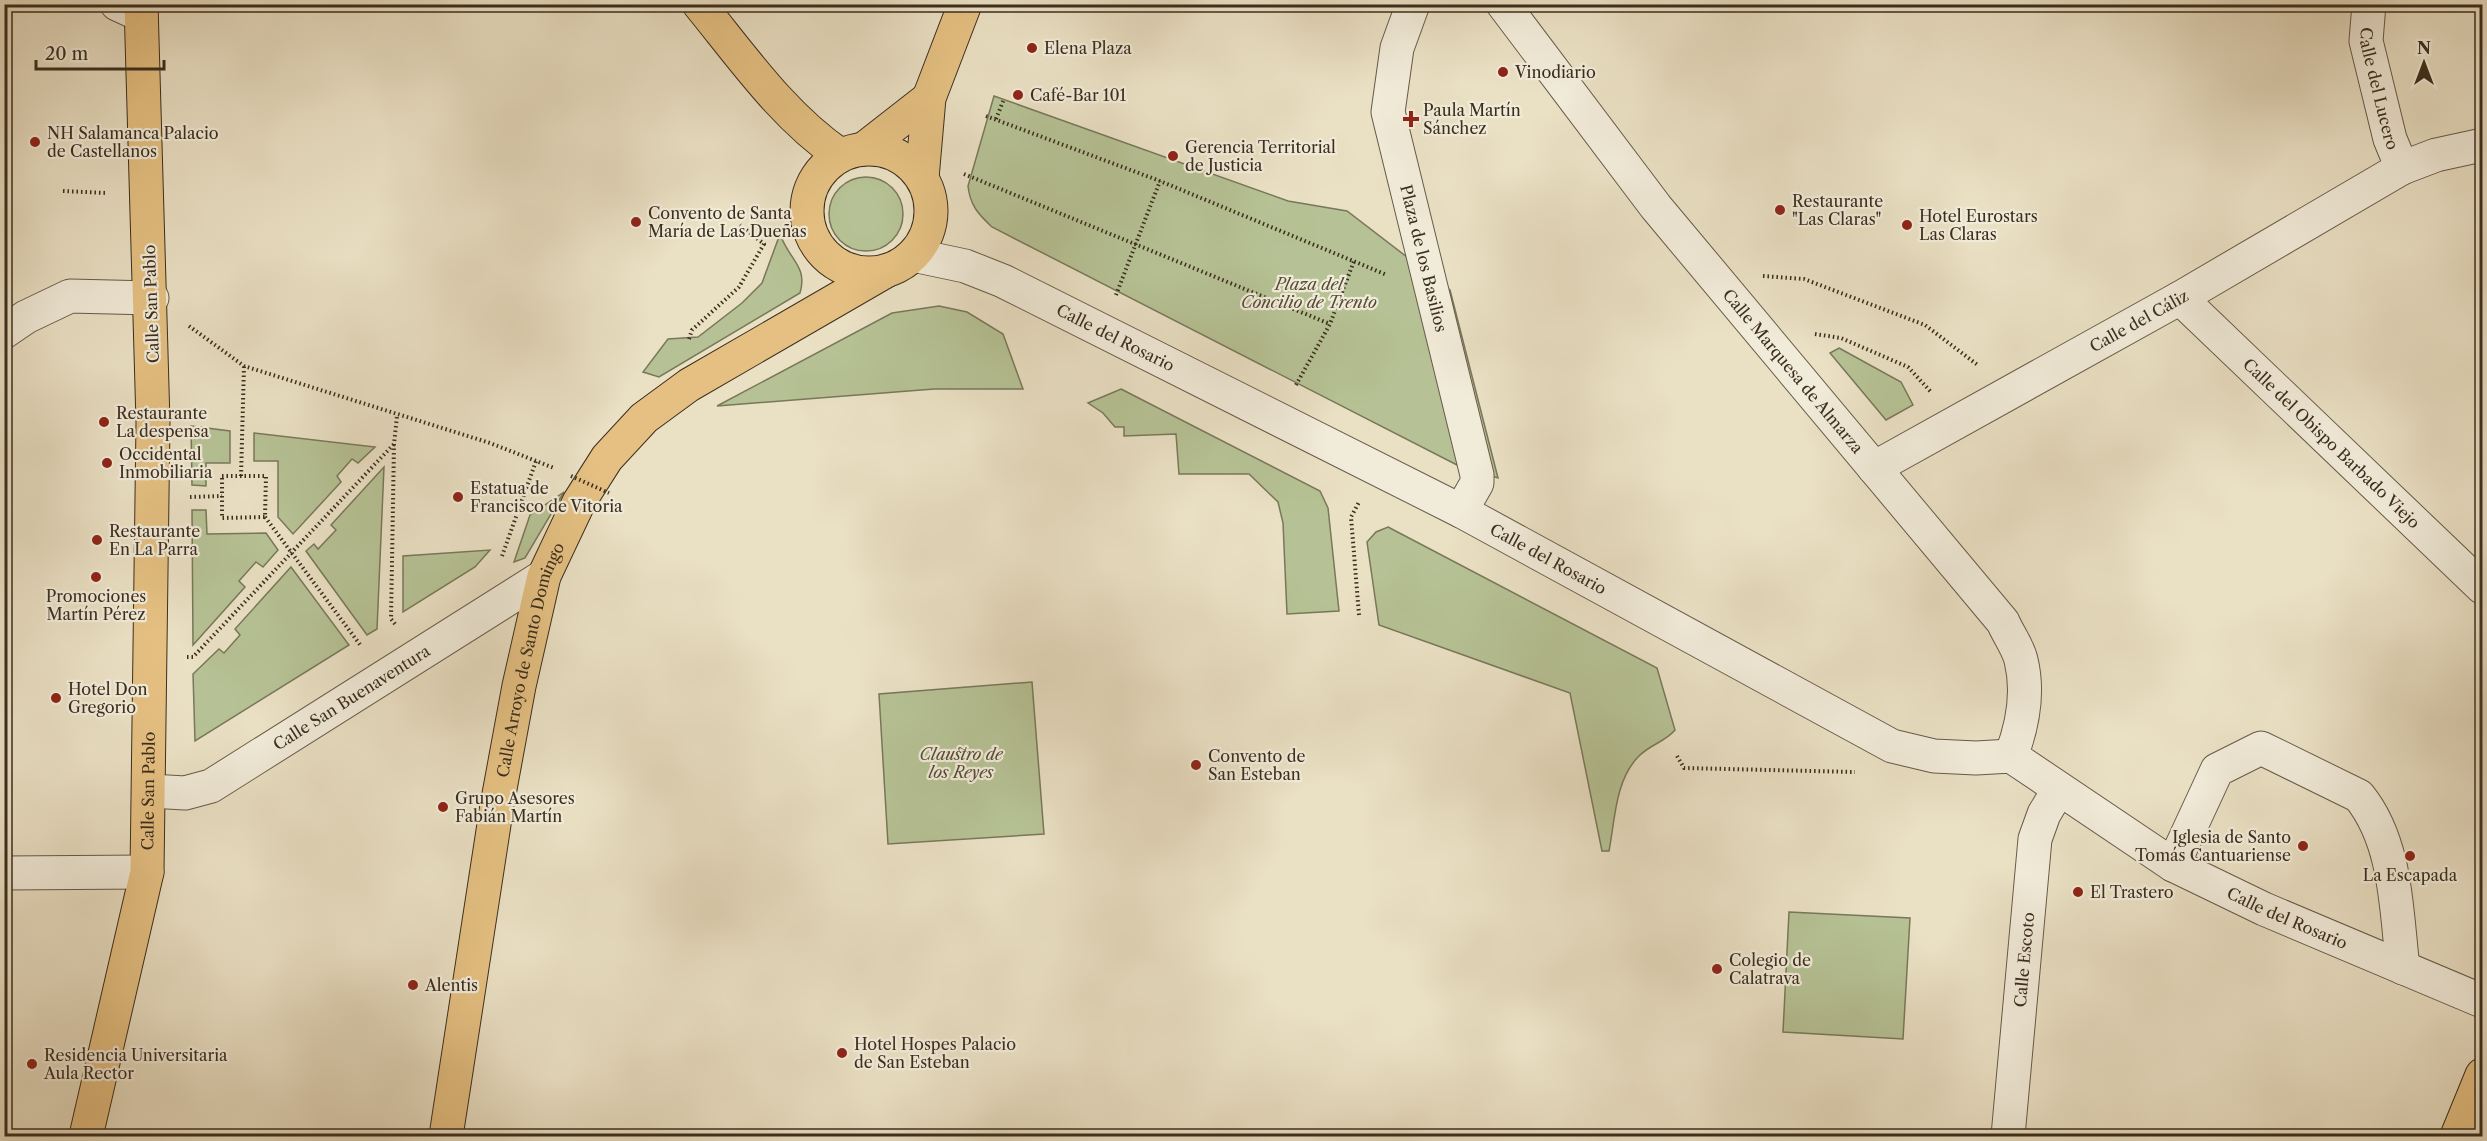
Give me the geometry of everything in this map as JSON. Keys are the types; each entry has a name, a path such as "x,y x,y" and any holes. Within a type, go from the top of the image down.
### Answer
{"main road":[{"path":"699,4 786,110 807,131 852,152 887,151 908,161 922,178 932,204 931,218 922,245 899,263 860,273 847,270 825,256 810,234 806,208 812,183 829,162 852,152 896,127 929,98"},
{"path":"922,178 929,98 965,4"},
{"name":"Calle San Pablo","path":"86,1137 147,872 150,791 152,298 133,8"},
{"name":"Calle Arroyo de Santo Domingo","path":"446,1137 497,805 519,686 544,576 579,502 607,458 644,418 688,385 899,263"},
{"path":"2457,1137 2480,1085"}],"street":[{"name":"Plaza de los Basilios","path":"1413,4 1397,48 1388,112 1477,475 1477,483 1461,511"},
{"name":"Calle Marquesa de Almarza","path":"1503,4 1656,207 2003,622 2021,659 2025,697 2021,729 2011,756"},
{"name":"Calle del Lucero","path":"2369,4 2366,41 2390,139 2402,168"},
{"name":"Calle del Cáliz","path":"1874,468 2181,298 2402,168 2436,155 2482,145"},
{"name":"Calle del Rosario","path":"899,263 965,266 1003,282 1461,511 1892,746 1934,756 1977,758 2011,756 2173,865 2264,909 2482,1001"},
{"path":"4,332 26,317 70,296 152,298"},
{"name":"Calle del Obispo Barbado Viejo","path":"2181,298 2482,587"},
{"name":"Calle San Buenaventura","path":"150,791 185,793 211,786 544,576"},
{"path":"2173,865 2217,770 2261,748 2359,796 2374,815 2393,875 2403,968"},
{"name":"Calle Escoto","path":"2008,1137 2035,839 2044,814 2059,789"},
{"path":"4,873 147,872"}],"path":[{"path":"996,120 1004,99"},
{"path":"986,116 1160,182 1431,293"},
{"path":"964,174 1330,324"},
{"path":"1115,298 1160,182"},
{"path":"63,191 103,194"},
{"path":"689,339 692,330 739,287 764,244 740,225"},
{"path":"1292,391 1330,324 1354,261"},
{"path":"1760,277 1765,274 1804,279 1925,325 1985,373"},
{"path":"152,298 244,366 490,443 556,469"},
{"path":"1811,336 1815,334 1841,338 1908,368 1936,400"},
{"path":"241,476 244,366"},
{"path":"398,416 394,444 391,619 398,629"},
{"path":"151,659 194,657 394,444"},
{"path":"502,555 536,461"},
{"path":"1359,615 1351,517 1377,470"},
{"path":"265,517 222,518 222,476 266,476 265,517 364,650"},
{"path":"571,476 609,493"},
{"path":"1677,756 1684,768 1857,772"}],"green space":[{"name":"Plaza del Concilio de Trento","path":"994,96 1288,201 1347,211 1450,290 1498,478 1459,466 992,227 976,209 968,186"},
{"path":"866,177 887,183 897,193 903,214 897,235 887,245 866,251 845,245 835,235 829,214 835,193 845,183"},
{"path":"780,234 800,269 802,284 800,293 659,377 643,372 668,339 698,337 742,303 762,283"},
{"path":"939,306 967,312 1003,334 1023,389 934,389 717,406 892,313"},
{"path":"1839,348 1901,382 1913,405 1886,420 1830,353"},
{"path":"1121,389 1320,491 1328,508 1339,611 1287,614 1283,523 1278,502 1249,474 1179,474 1176,434 1124,436 1124,427 1115,427 1103,413 1088,403"},
{"path":"191,426 230,431 230,463 206,463 206,486 192,485"},
{"path":"254,433 375,447 358,463 352,459 337,476 341,482 293,534 278,517 278,461 254,461"},
{"path":"384,467 377,629 367,635 306,551 314,544 318,549 336,530 331,525"},
{"path":"564,492 525,558 514,562 530,515"},
{"path":"192,510 206,510 207,534 266,533 278,550 263,567 256,562 239,581 245,587 193,645"},
{"path":"1388,527 1657,668 1675,730 1667,738 1642,753 1630,767 1617,801 1609,851 1602,851 1570,693 1379,625 1367,542 1376,532"},
{"path":"490,550 475,567 403,612 403,556"},
{"path":"291,567 349,645 195,741 193,674 219,649 224,653 240,635 235,629"},
{"name":"Claustro de los Reyes","path":"1032,682 1044,834 888,844 879,694"},
{"path":"1789,912 1910,918 1903,1039 1783,1032"}],"place":[{"name":"Elena Plaza","path":"1032,48"},
{"name":"Vinodiario","path":"1503,72"},
{"name":"Café-Bar 101","path":"1018,95"},
{"name":"Paula Martín Sánchez","path":"1411,119"},
{"name":"NH Salamanca Palacio de Castellanos","path":"35,142"},
{"name":"Gerencia Territorial de Justicia","path":"1173,156"},
{"name":"Restaurante \"Las Claras\"","path":"1780,210"},
{"name":"Convento de Santa María de Las Dueñas","path":"636,222"},
{"name":"Hotel Eurostars Las Claras","path":"1907,225"},
{"name":"Restaurante La despensa","path":"104,422"},
{"name":"Occidental Inmobiliaria","path":"107,463"},
{"name":"Estatua de Francisco de Vitoria","path":"458,497"},
{"name":"Restaurante En La Parra","path":"97,540"},
{"name":"Promociones Martín Pérez","path":"96,577"},
{"name":"Hotel Don Gregorio","path":"56,698"},
{"name":"Convento de San Esteban","path":"1196,765"},
{"name":"Grupo Asesores Fabián Martín","path":"443,807"},
{"name":"Iglesia de Santo Tomás Cantuariense","path":"2303,846"},
{"name":"La Escapada","path":"2410,856"},
{"name":"El Trastero","path":"2078,892"},
{"name":"Colegio de Calatrava","path":"1717,969"},
{"name":"Alentis","path":"413,985"},
{"name":"Hotel Hospes Palacio de San Esteban","path":"842,1053"},
{"name":"Residencia Universitaria Aula Rector","path":"32,1064"}]}
